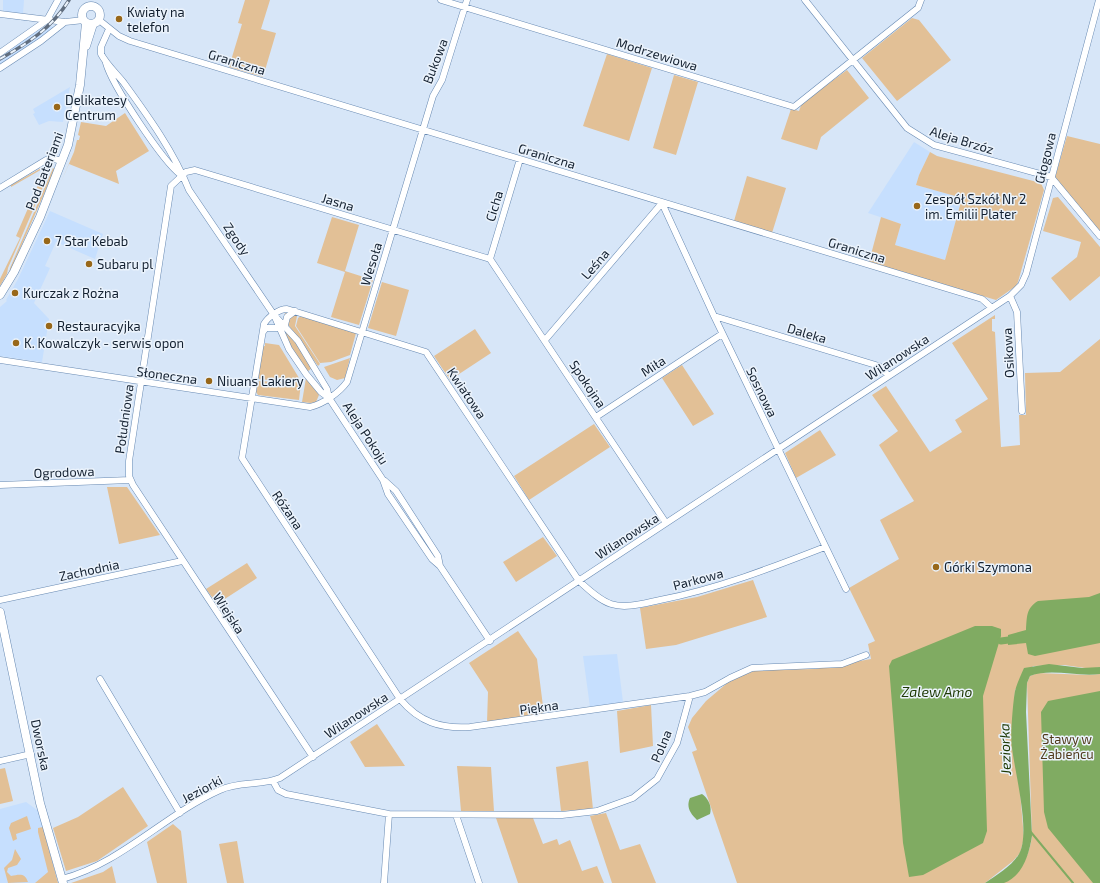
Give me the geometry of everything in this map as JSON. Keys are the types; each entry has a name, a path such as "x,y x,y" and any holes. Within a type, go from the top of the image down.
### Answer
{"street":[{"path":"0,53 30,34 47,20 58,0"},
{"name":"Modrzewiowa","path":"441,0 794,107 853,59"},
{"name":"Bukowa","path":"423,130 433,96 442,80 467,0"},
{"name":"Aleja Brzóz","path":"805,0 907,128 924,141 934,146 1051,177"},
{"path":"853,59 918,8 921,0"},
{"name":"Głogowa","path":"992,308 1010,296 1021,285 1026,274 1099,0"},
{"path":"0,14 65,22 90,22 99,12 92,4"},
{"name":"Pod Bateriami","path":"0,295 14,272 40,217 62,161 72,130 85,48 83,43 90,22 83,13 92,4"},
{"path":"0,68 41,41 65,22"},
{"name":"Graniczna","path":"90,22 110,29 130,41 982,299 992,308"},
{"name":"Zgody","path":"110,29 101,51 119,90 159,150 181,175 189,190 274,315"},
{"name":"Wesoła","path":"329,398 343,388 347,382 423,130"},
{"path":"0,188 46,160 54,159 62,161"},
{"name":"Cicha","path":"490,259 520,159"},
{"name":"Jasna","path":"181,175 195,170 490,259"},
{"name":"Południowa","path":"130,480 129,461 171,186 181,175"},
{"path":"1051,177 1100,236"},
{"name":"Sosnowa","path":"662,203 722,334 846,589"},
{"name":"Leśna","path":"545,340 662,203"},
{"name":"Spokojna","path":"490,259 666,523"},
{"name":"Osikowa","path":"1010,296 1017,312 1022,411"},
{"name":"Wilanowska","path":"273,781 313,757 490,641 992,308"},
{"name":"Kwiatowa","path":"274,315 284,309 295,311 426,352 579,581"},
{"path":"285,325 287,317 295,311"},
{"name":"Aleja Pokoju","path":"274,315 285,325 298,341 328,389 329,398"},
{"name":"Aleja Pokoju","path":"274,315 278,328 289,349 306,374 321,392 329,398 383,480 396,491 410,520 438,556 440,566 490,641"},
{"name":"Różana","path":"274,315 265,322 261,336 242,454 244,463 400,699"},
{"name":"Daleka","path":"714,316 879,366 889,376"},
{"path":"261,336 266,328 278,328"},
{"name":"Miła","path":"596,417 722,334"},
{"name":"Słoneczna","path":"0,360 310,407 315,406 329,398"},
{"name":"Ogrodowa","path":"0,485 130,480"},
{"name":"Wiejska","path":"130,480 182,561 313,757"},
{"name":"Parkowa","path":"579,581 600,599 611,604 645,603 693,594 743,578 825,547"},
{"name":"Zachodnia","path":"0,600 182,561"},
{"name":"Dworska","path":"0,612 31,754 40,803 62,881"},
{"path":"690,696 705,692 752,668 842,664 866,655"},
{"path":"100,679 180,813"},
{"name":"Piękna","path":"400,699 425,721 454,728 490,726 690,696"},
{"name":"Polna","path":"389,814 456,815 587,813 634,798 657,779 670,756 676,743 690,696"},
{"path":"0,761 31,754"},
{"path":"273,781 278,790 286,794 389,814 384,883"},
{"name":"Jeziorki","path":"62,881 104,864 180,813 212,794 239,784 273,781"},
{"path":"456,815 479,883"}],"shaded area":[{"path":"3,0 24,0 23,14 3,11"},
{"path":"47,25 53,27 41,39 0,64 0,54"},
{"path":"70,87 63,122 49,121 39,125 33,114 35,113 33,109"},
{"name":"Zespół Szkół Nr 2 im. Emilii Plater","path":"914,142 930,152 916,185 962,198 945,260 895,245 901,224 868,213"},
{"path":"50,211 103,234 95,259 56,242 45,266 50,268 34,303 49,319 42,362 0,356 0,307 7,301 6,300 18,279"},
{"path":"617,654 623,702 590,707 583,656"},
{"path":"26,802 40,812 58,883 0,883 0,809"}],"green space":[{"path":"245,0 270,0 261,29 276,33 263,77 229,67 242,24 238,23"},
{"path":"912,18 919,20 951,60 897,101 862,58"},
{"path":"607,54 652,68 629,141 583,126"},
{"path":"847,70 869,98 821,137 817,150 781,139 791,109 799,111 802,103"},
{"path":"674,75 698,82 676,155 653,148"},
{"path":"125,113 149,151 116,171 119,184 69,164 61,182 74,152 77,140 79,140 80,136 78,135 81,122 106,126"},
{"path":"1067,136 1100,144 1100,232 1055,177"},
{"path":"930,152 937,156 1041,183 1044,190 1018,282 1016,286 996,300 869,262 881,217 901,224 895,245 945,260 962,198 916,185"},
{"path":"52,162 52,166 8,268 7,274 0,286 0,279 20,238 16,236 45,169 44,168 11,187 11,185"},
{"path":"53,168 55,169 9,274 10,268"},
{"path":"747,176 786,188 772,233 734,221"},
{"path":"1058,197 1100,247 1100,276 1070,301 1051,278 1077,257 1081,242 1043,231 1053,198"},
{"path":"332,217 359,225 345,271 373,280 359,325 331,317 345,272 317,263"},
{"path":"382,282 409,290 396,336 368,328"},
{"path":"285,313 297,316 295,326 320,364 318,366 284,319"},
{"path":"995,315 995,319 992,319 992,331 995,332 1001,447 1020,445 1019,415 1026,415 1025,373 1060,372 1100,339 1100,667 1092,669 1064,665 1033,666 1015,690 1012,746 1019,779 1024,839 1020,853 1013,861 985,883 737,883 692,752 697,750 688,727 692,718 706,701 732,679 757,670 815,669 871,659 868,644 875,641 849,588 899,559 880,520 914,501 879,445 898,431 872,395 886,386 930,452 962,432 955,420 988,399 952,343"},
{"path":"301,316 356,333 350,355 331,362 320,363 296,326 298,318"},
{"path":"278,321 297,343 312,368 307,372 292,351"},
{"path":"475,329 491,353 450,380 434,356"},
{"path":"265,343 279,345 299,378 292,382 258,379 263,346 265,346"},
{"path":"350,358 345,378 337,380 330,377 324,367"},
{"path":"682,365 714,414 693,426 662,378"},
{"path":"306,378 319,395 316,402 302,402"},
{"path":"300,379 299,400 258,395 256,392 259,381 294,383"},
{"path":"594,424 610,447 529,500 514,476"},
{"path":"820,430 836,455 796,478 785,453"},
{"path":"107,487 127,487 160,535 119,544"},
{"path":"543,537 557,556 516,582 503,562"},
{"path":"247,563 257,578 217,604 206,589"},
{"path":"753,580 767,617 676,645 646,649 640,608 697,597"},
{"path":"518,631 537,659 544,714 487,722 488,692 469,663"},
{"name":"Stawy w Żabieńcu","path":"1038,673 1100,674 1100,883 1003,883 1019,869 1023,863 1032,837 1027,683 1030,676"},
{"path":"651,705 653,746 620,753 617,711"},
{"path":"377,724 405,766 365,767 350,742"},
{"path":"588,761 593,809 561,811 556,767"},
{"path":"457,766 491,767 494,811 461,811"},
{"path":"5,768 13,801 0,804 0,769"},
{"path":"123,787 148,826 97,861 66,871 53,828 78,817"},
{"path":"606,813 620,850 640,844 656,883 612,883 590,816"},
{"path":"27,816 31,829 16,834 17,839 13,841 9,828 11,823"},
{"path":"496,818 533,818 543,844 557,839 559,845 570,840 582,871 597,866 604,883 518,883"},
{"path":"173,824 181,831 187,883 157,883 147,842"},
{"path":"43,827 58,883 35,883 48,872 38,832 38,828"},
{"path":"237,841 244,883 227,883 219,844"},
{"path":"15,849 21,859 17,865 8,868 7,872 11,876 24,876 28,882 8,883 4,868 12,860"},
{"path":"112,866 116,883 71,883 103,872"}],"water":[{"path":"1100,593 1100,643 1035,656 1028,654 1026,643 1008,645 1008,635 1026,630 1029,610 1038,601 1089,597"},
{"name":"Zalew Amo","path":"975,626 992,626 1001,629 1001,636 983,696 987,831 983,843 923,875 909,877 903,843 889,666 892,660"},
{"path":"1049,664 1082,668 1100,667 1100,674 1047,673 1030,676 1027,683 1026,712 1032,836 1031,843 1024,864 1011,880 1004,883 985,883 1004,870 1016,858 1022,844 1023,818 1011,743 1014,696 1016,688 1024,668"},
{"name":"Stawy w Żabieńcu","path":"1100,691 1100,883 1093,883 1048,828 1044,812 1041,712 1048,701"},
{"path":"702,794 708,801 711,811 710,814 697,820 689,810 688,804 690,798"}],"waterway":[{"path":"1001,641 1016,639"},
{"path":"1030,831 1073,883"}],"railway":[{"path":"0,59 39,34 55,19 69,0"}],"place":[{"name":"Kwiaty na telefon","path":"119,19"},
{"name":"Delikatesy Centrum","path":"57,107"},
{"name":"Zespół Szkół Nr 2 im. Emilii Plater","path":"917,206"},
{"name":"7 Star Kebab","path":"47,241"},
{"name":"Subaru pl","path":"89,264"},
{"name":"Kurczak z Rożna","path":"15,293"},
{"name":"Restauracyjka","path":"49,326"},
{"name":"K. Kowalczyk - serwis opon","path":"16,343"},
{"name":"Niuans Lakiery","path":"209,381"},
{"name":"Górki Szymona","path":"936,567"}],"water label":[{"name":"Jeziorka","path":"1005,749"}]}
